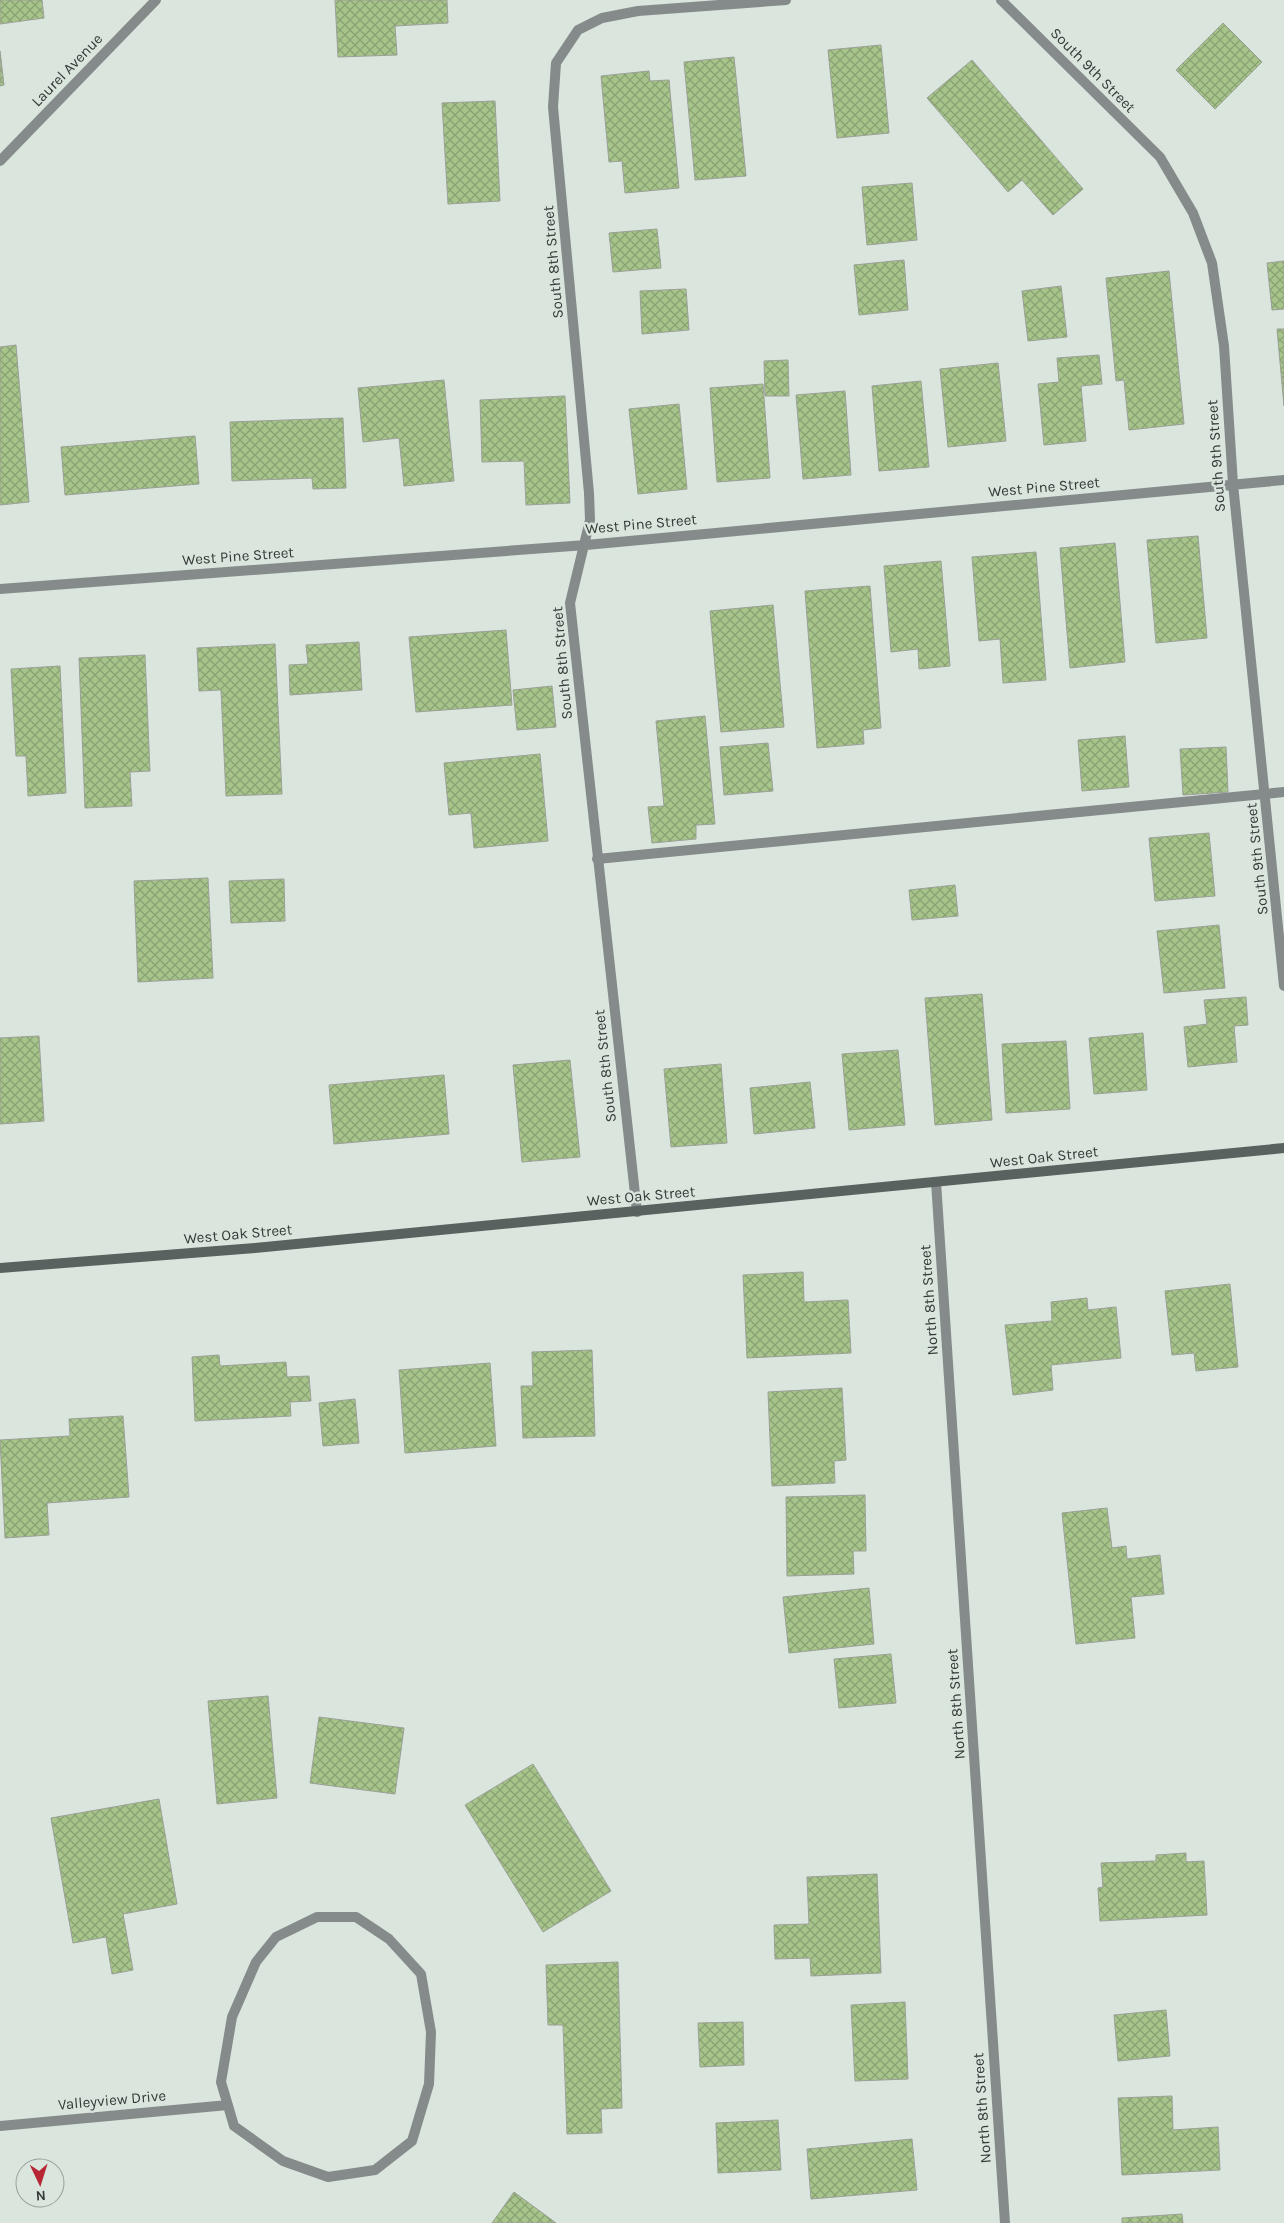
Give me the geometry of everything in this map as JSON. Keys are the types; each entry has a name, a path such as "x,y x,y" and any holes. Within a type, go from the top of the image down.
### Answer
{"main road":[{"name":"West Oak Street","path":"0,1268 255,1248 1284,1148"}],"street":[{"name":"Laurel Avenue","path":"0,161 156,0"},
{"name":"South 8th Street","path":"637,1212 570,602 576,572 586,545 590,520 553,107 556,63 578,30 602,18 638,11 786,0"},
{"name":"South 9th Street","path":"1001,0 1160,157 1193,214 1212,263 1224,346 1233,484 1284,986"},
{"name":"West Pine Street","path":"0,589 586,545 1284,480"},
{"path":"597,859 1284,792"},
{"name":"North 8th Street","path":"936,1182 1005,2223"},
{"path":"317,1917 356,1917 389,1938 421,1974 431,2032 429,2084 412,2141 375,2170 328,2177 283,2161 234,2126 228,2105 221,2082 232,2017 256,1962 276,1937 317,1917"},
{"name":"Valleyview Drive","path":"0,2126 228,2105"}],"building":[{"path":"0,0 42,0 44,18 0,24"},
{"path":"335,0 447,0 448,23 395,26 397,55 338,57"},
{"path":"1223,23 1262,62 1215,109 1176,70"},
{"path":"881,45 889,133 837,138 828,50"},
{"path":"0,51 4,85 0,86"},
{"path":"734,57 746,176 695,180 684,62"},
{"path":"972,60 1083,189 1053,215 1022,180 1008,192 927,98"},
{"path":"649,71 650,81 669,80 679,188 625,193 622,161 609,162 601,76"},
{"path":"495,101 500,201 448,204 442,103"},
{"path":"912,183 917,240 867,245 862,187"},
{"path":"657,229 661,268 613,272 609,233"},
{"path":"904,260 908,310 859,315 854,265"},
{"path":"1284,261 1284,309 1272,310 1267,263"},
{"path":"1169,271 1184,424 1129,430 1124,380 1116,381 1106,278"},
{"path":"1061,286 1067,337 1028,341 1022,291"},
{"path":"686,289 689,330 642,334 640,291"},
{"path":"1277,329 1284,329 1284,406"},
{"path":"16,345 29,502 0,505 0,347"},
{"path":"1099,355 1102,384 1081,386 1086,441 1044,445 1038,384 1059,382 1057,358"},
{"path":"788,360 789,396 765,396 764,361"},
{"path":"998,363 1006,441 948,447 940,369"},
{"path":"444,380 454,481 404,486 399,438 363,442 358,388"},
{"path":"921,381 929,467 879,471 872,386"},
{"path":"763,384 770,478 717,482 710,388"},
{"path":"845,391 851,475 803,479 796,395"},
{"path":"565,396 570,503 526,505 524,461 482,462 480,400"},
{"path":"679,404 687,489 638,494 629,409"},
{"path":"343,418 346,488 313,489 312,478 232,481 230,422"},
{"path":"195,436 199,484 65,495 61,447"},
{"path":"1198,536 1207,638 1156,643 1147,540"},
{"path":"1115,543 1125,662 1070,668 1060,548"},
{"path":"1036,552 1046,680 1003,683 1000,639 979,641 972,557"},
{"path":"941,561 950,666 919,669 918,649 891,652 884,566"},
{"path":"870,586 881,728 863,730 864,744 817,748 805,591"},
{"path":"773,605 784,727 721,732 710,611"},
{"path":"506,630 512,705 416,712 409,637"},
{"path":"359,642 362,690 290,695 289,665 308,664 306,645"},
{"path":"275,644 282,794 226,796 221,690 199,691 197,648"},
{"path":"145,655 150,771 130,772 132,806 85,808 79,658"},
{"path":"60,666 66,793 28,796 26,756 16,756 11,669"},
{"path":"552,686 556,727 517,730 513,690"},
{"path":"705,716 715,824 696,825 696,839 652,843 648,807 664,806 656,721"},
{"path":"1125,736 1129,787 1082,791 1078,740"},
{"path":"768,743 773,791 724,795 720,747"},
{"path":"1226,747 1228,792 1183,795 1180,749"},
{"path":"540,754 548,841 474,848 471,813 449,815 444,763"},
{"path":"1209,833 1215,896 1155,901 1149,838"},
{"path":"208,878 213,978 138,982 134,881"},
{"path":"284,879 285,921 231,923 229,881"},
{"path":"955,885 958,916 912,920 909,890"},
{"path":"1219,925 1225,988 1164,993 1157,931"},
{"path":"982,994 992,1120 935,1125 925,998"},
{"path":"1246,997 1248,1025 1234,1026 1237,1062 1188,1067 1184,1027 1207,1024 1204,1000"},
{"path":"1143,1033 1147,1090 1094,1094 1089,1038"},
{"path":"39,1036 44,1121 0,1124 0,1038"},
{"path":"1066,1041 1070,1109 1006,1113 1002,1044"},
{"path":"898,1050 905,1125 849,1130 842,1054"},
{"path":"570,1060 580,1157 522,1162 513,1065"},
{"path":"721,1064 727,1143 671,1147 664,1069"},
{"path":"444,1075 449,1134 334,1144 329,1085"},
{"path":"810,1082 815,1128 754,1134 750,1088"},
{"path":"803,1272 804,1302 848,1300 851,1353 747,1358 743,1275"},
{"path":"1230,1284 1238,1367 1196,1371 1194,1353 1172,1355 1165,1291"},
{"path":"1087,1298 1088,1310 1116,1307 1121,1358 1051,1365 1053,1390 1013,1395 1005,1325 1052,1321 1051,1302"},
{"path":"592,1350 595,1436 523,1438 521,1386 533,1386 532,1352"},
{"path":"219,1355 220,1366 286,1362 287,1377 309,1376 311,1401 290,1402 291,1416 195,1421 192,1357"},
{"path":"490,1363 496,1446 405,1453 399,1370"},
{"path":"842,1388 846,1460 834,1461 835,1483 772,1486 768,1392"},
{"path":"355,1399 359,1443 323,1446 319,1403"},
{"path":"123,1416 129,1497 47,1503 49,1535 5,1538 0,1440 70,1436 69,1419"},
{"path":"865,1495 866,1551 853,1551 854,1574 787,1576 786,1497"},
{"path":"1107,1508 1112,1548 1126,1546 1127,1559 1160,1555 1164,1594 1131,1597 1135,1638 1076,1644 1062,1513"},
{"path":"869,1588 874,1644 789,1653 783,1597"},
{"path":"891,1654 896,1703 839,1708 834,1659"},
{"path":"268,1696 277,1798 217,1804 208,1701"},
{"path":"319,1717 404,1728 395,1794 310,1783"},
{"path":"533,1764 611,1891 543,1932 465,1805"},
{"path":"159,1799 177,1904 123,1914 133,1970 112,1974 106,1937 73,1943 51,1818"},
{"path":"1186,1853 1186,1862 1204,1861 1207,1915 1100,1921 1098,1888 1103,1887 1101,1863 1156,1861 1156,1855"},
{"path":"877,1874 881,1973 811,1976 810,1958 775,1959 774,1925 809,1924 807,1877"},
{"path":"618,1962 622,2108 601,2109 602,2133 567,2134 563,2025 548,2025 546,1965"},
{"path":"905,2002 908,2079 855,2081 851,2005"},
{"path":"1166,2010 1170,2056 1118,2061 1114,2015"},
{"path":"743,2022 744,2065 700,2067 698,2023"},
{"path":"1172,2096 1173,2130 1218,2127 1220,2170 1122,2175 1118,2098"},
{"path":"778,2120 781,2170 718,2173 716,2123"},
{"path":"912,2139 917,2190 811,2199 807,2149"},
{"path":"514,2192 556,2223 492,2223"},
{"path":"1182,2214 1183,2223 1122,2223 1122,2218"}]}
